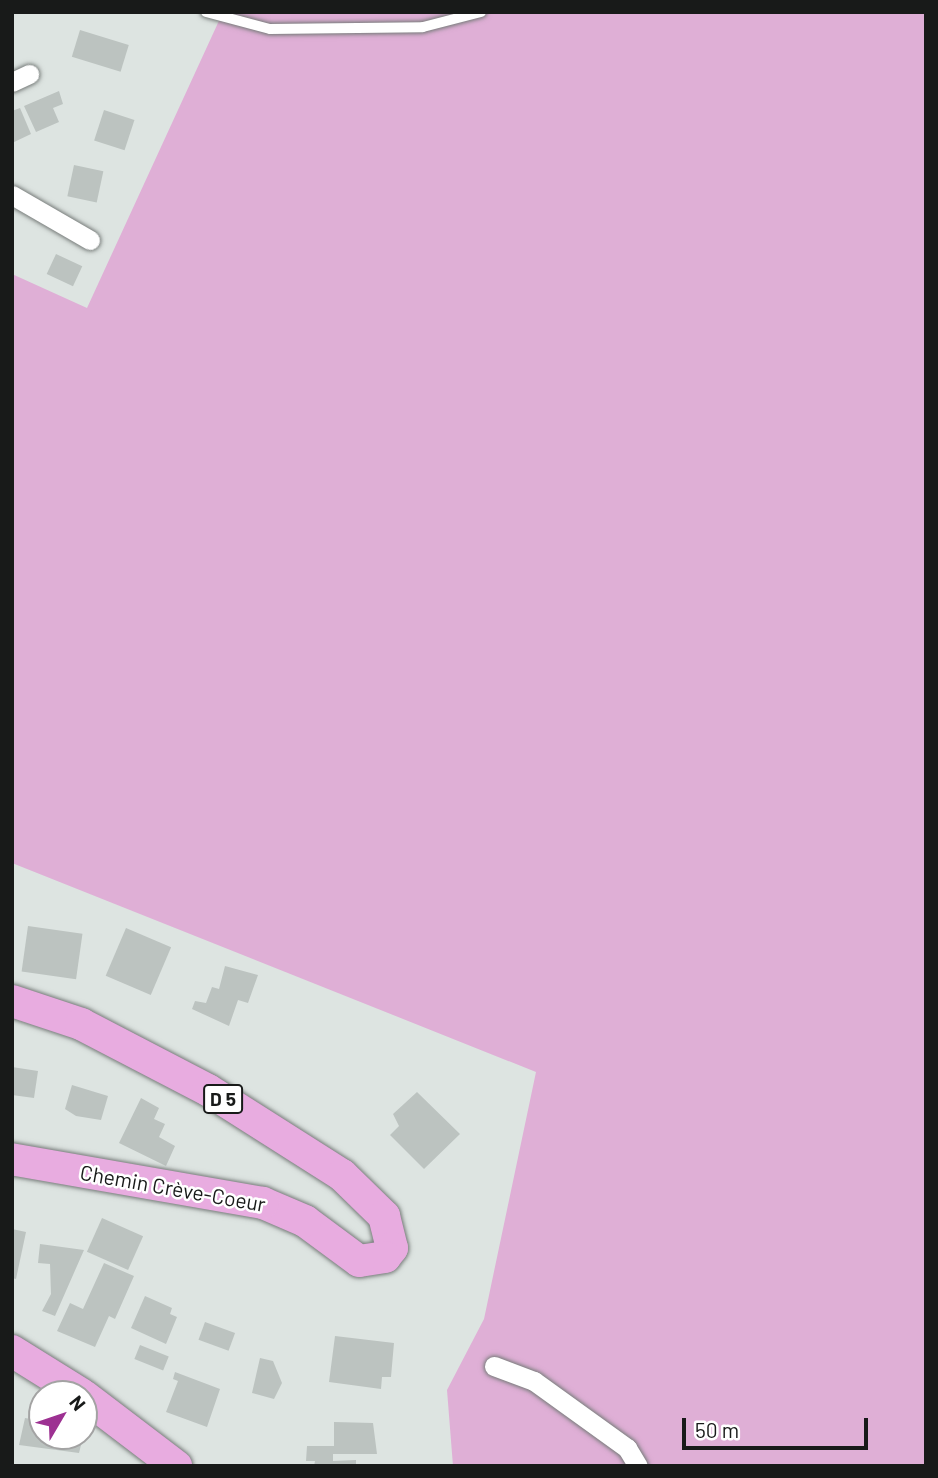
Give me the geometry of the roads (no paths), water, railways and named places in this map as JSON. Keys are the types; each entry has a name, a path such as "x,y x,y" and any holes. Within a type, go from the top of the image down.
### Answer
{"main road":[{"name":"Chemin Crève-Coeur","path":"12,1001 81,1024 208,1090 331,1167 366,1194 384,1216 393,1248 386,1257 359,1261 287,1210 12,1159"},
{"path":"12,1350 59,1380"},
{"path":"98,1407 176,1466"}],"street":[{"path":"12,195 90,240"},
{"path":"494,1366 534,1381 627,1448 638,1466"}],"lane":[{"path":"206,12 270,29 423,27 481,12"}]}
